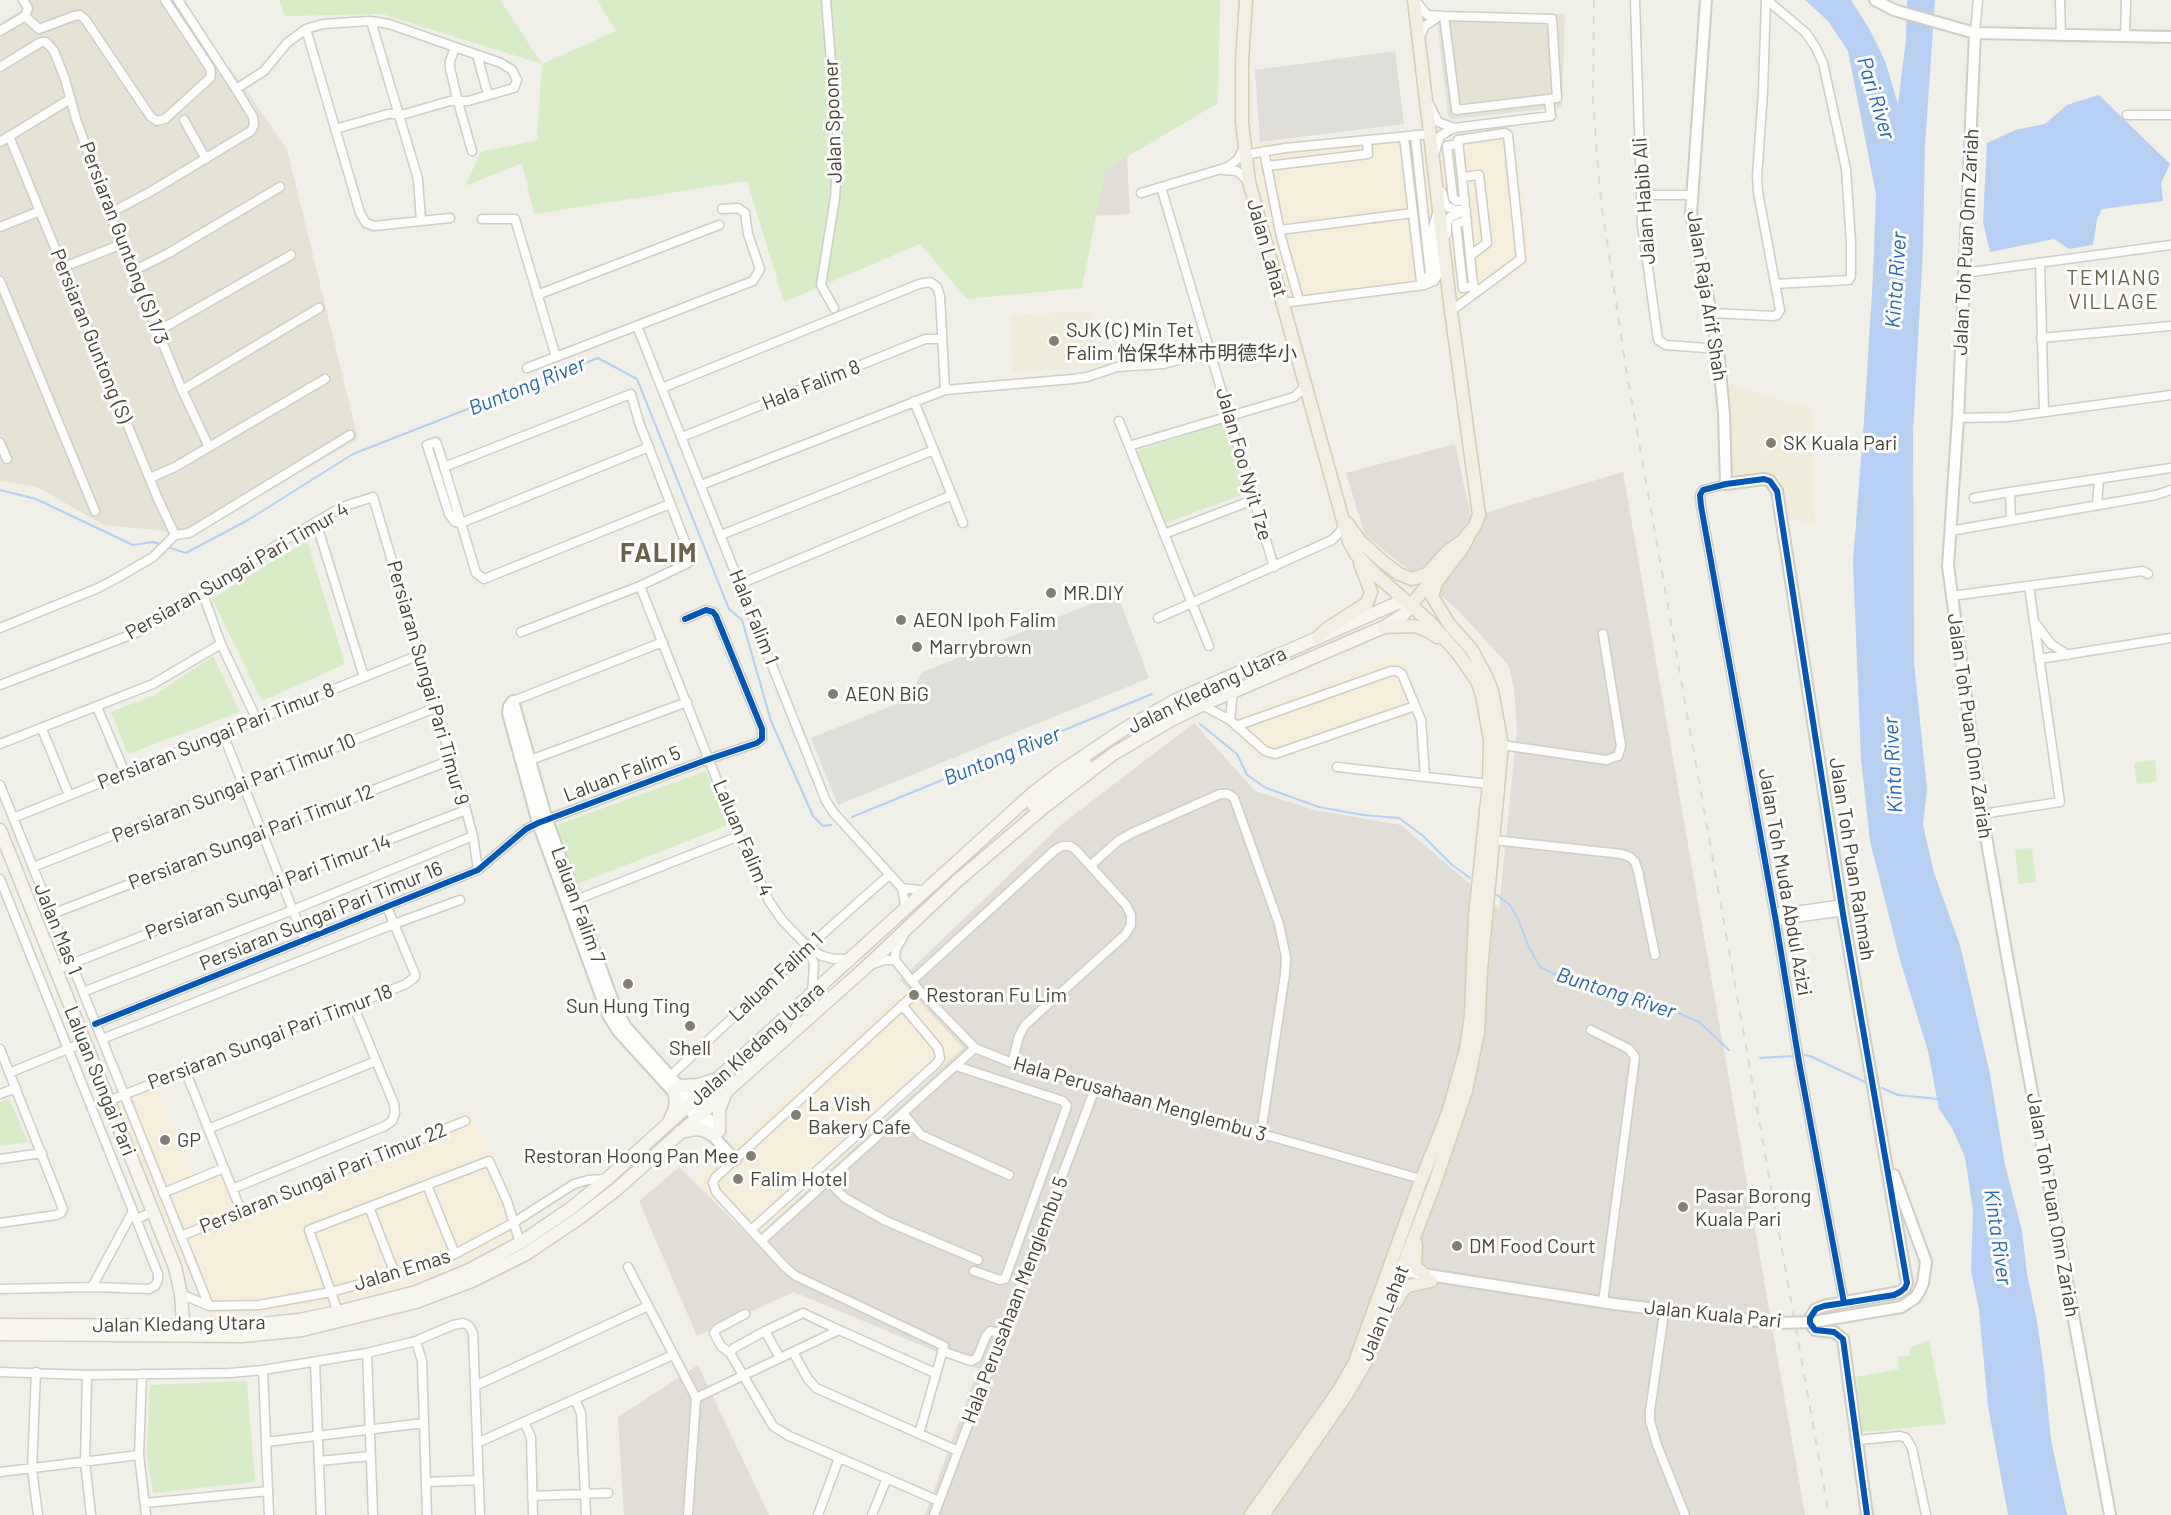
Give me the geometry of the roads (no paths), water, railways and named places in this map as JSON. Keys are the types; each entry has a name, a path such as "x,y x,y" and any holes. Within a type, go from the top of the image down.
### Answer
{"main road":[{"name":"Jalan Lahat","path":"1246,0 1242,61 1244,151 1249,182 1342,519 1354,551 1375,574 1410,602 1459,655 1477,681 1488,719 1490,784 1475,916 1471,1015 1466,1050 1448,1113 1421,1179"},
{"path":"1414,0 1451,311 1479,514 1475,526 1410,602 1449,624"},
{"path":"1342,519 1366,547 1409,579 1423,576 1466,537"},
{"path":"1449,624 1434,601 1432,591 1463,547 1466,537"},
{"path":"1318,638 1337,622 1363,608 1370,598 1369,585 1354,551"},
{"name":"Jalan Kledang Utara","path":"0,1334 183,1332 298,1320 416,1292 467,1272 520,1243 570,1209 607,1179 1032,794 1059,773 1126,728 1176,700 1342,627 1410,602"},
{"name":"Jalan Kledang Utara","path":"0,1325 242,1336 302,1330 416,1302 471,1281 526,1254 578,1219 616,1189 865,968 957,881 1044,807 1113,754 1202,705 1384,627 1403,615 1410,602"},
{"path":"1342,627 1381,616 1386,620 1384,627 1408,625 1422,628 1459,655"},
{"name":"Jalan Lahat","path":"1401,1273 1466,1091 1478,1032 1481,970 1502,745 1492,691 1486,676 1472,650 1449,624"},
{"path":"884,949 913,915 1038,800 1078,770 1123,742 1140,738"},
{"name":"Laluan Sungai Pari","path":"0,830 175,1267 181,1294 183,1332"},
{"path":"667,1126 675,1108 677,1088 719,1079"},
{"path":"680,1132 696,1129 716,1133 719,1110 726,1091"},
{"path":"1362,1360 1390,1282 1401,1273 1398,1260 1421,1194 1421,1179"},
{"path":"1362,1360 1421,1179"},
{"path":"1251,1515 1383,1332 1403,1290 1427,1278 1416,1269 1414,1264 1417,1228"},
{"name":"Jalan Lahat","path":"1263,1515 1347,1394 1362,1360"}],"street":[{"path":"0,31 25,16 28,8 23,0"},
{"path":"25,16 39,29 74,16 80,15 86,19 144,107 157,121 165,119 210,78 211,74 210,68 165,0"},
{"path":"110,213 206,159 251,131 254,125 253,117 236,89 177,0"},
{"name":"Jalan Spooner","path":"825,0 838,157 835,198 821,285 834,308"},
{"path":"1414,0 1424,13 1441,16 1552,19 1558,96 1555,100 1549,101 1456,110 1441,16"},
{"name":"Jalan Habib Ali","path":"1635,0 1642,224 1659,340 1666,345 1718,349"},
{"name":"Jalan Raja Arif Shah","path":"1706,0 1691,214 1718,349 1724,414 1726,484"},
{"path":"1767,0 1806,33 1823,63 1846,169 1851,243 1849,280 1775,284"},
{"path":"1712,313 1772,316 1778,315 1780,310 1757,176 1767,0"},
{"path":"1875,0 1894,10 1975,33 2171,37"},
{"path":"1975,33 1978,0"},
{"path":"2060,0 2061,36"},
{"path":"2125,37 2126,0"},
{"path":"1419,38 1425,26 1441,16"},
{"path":"236,89 264,71 287,43 306,29 324,24 371,21 389,24 507,66 517,80 514,88 464,102 450,101 405,114 388,114 335,129"},
{"path":"371,21 418,179 421,220"},
{"path":"306,29 363,219 369,225 374,226 450,218"},
{"name":"Jalan Toh Puan Onn Zariah","path":"1975,33 1958,418 1948,566 1982,814 2110,1515"},
{"name":"Persiaran Guntong (S) 1/3","path":"0,67 41,42 46,42 54,51 122,244 182,390 209,447"},
{"path":"455,48 450,68 472,151"},
{"path":"477,55 488,95"},
{"path":"1425,95 1438,122 1454,128"},
{"path":"0,142 70,99"},
{"path":"1433,163 1437,141 1444,132 1454,128 1551,116 1549,101"},
{"path":"2127,115 2171,115"},
{"path":"184,120 206,159"},
{"path":"1451,311 1474,290 1521,259 1508,135 1505,132 1460,138 1458,144 1474,290"},
{"path":"1141,193 1221,170 1233,164 1244,151 1264,151 1430,134"},
{"path":"1415,135 1430,274 1420,281"},
{"name":"Persiaran Guntong (S)","path":"9,136 175,535"},
{"path":"1404,136 1420,281"},
{"path":"1267,166 1368,154 1367,140"},
{"path":"1458,144 1448,146 1453,198 1456,201 1465,200"},
{"path":"1264,151 1280,230 1299,300"},
{"path":"1221,170 1237,171 1249,182"},
{"path":"1462,177 1479,175 1487,243 1471,255"},
{"path":"1436,185 1442,191 1444,204 1467,215"},
{"path":"133,271 167,254 280,187"},
{"name":"Jalan Foo Nyit Tze","path":"1161,188 1274,567"},
{"path":"1642,195 1692,195"},
{"path":"527,368 753,281 759,272 748,234 745,213 738,208 722,209"},
{"path":"1283,303 1420,281 1434,281 1438,274 1433,227 1439,210"},
{"path":"0,227 40,211"},
{"path":"1280,230 1413,213"},
{"path":"1467,215 1456,224 1463,288 1474,290"},
{"path":"1443,242 1448,235 1449,217 1467,215"},
{"path":"482,219 515,219 556,357"},
{"path":"537,295 719,225"},
{"path":"64,267 122,244"},
{"path":"1964,273 2171,245"},
{"path":"158,331 291,255"},
{"path":"2040,263 2044,412"},
{"path":"0,281 3,294 95,511"},
{"path":"662,388 919,284 930,282 938,287 940,296 945,390"},
{"path":"182,390 319,308"},
{"name":"Hala Falim 1","path":"637,326 826,801 833,812 902,888"},
{"path":"2041,338 2171,326"},
{"name":"Hala Falim 8","path":"682,437 926,339 942,339"},
{"path":"701,485 945,390 1087,377 1116,367 1164,364 1210,351"},
{"path":"150,478 175,467 325,379"},
{"path":"1129,446 1294,397 1306,386"},
{"path":"444,467 631,394 689,552 688,563 640,586 521,632"},
{"path":"1958,418 2008,417 2171,395"},
{"path":"1294,397 1310,403"},
{"path":"914,402 963,523"},
{"path":"1119,421 1209,646"},
{"path":"0,628 98,588 153,557 175,535 200,527 350,435"},
{"path":"649,447 461,523 455,522 449,514 427,445 436,441 461,523 476,573 479,578 490,578 670,504"},
{"path":"0,443 7,459"},
{"path":"721,535 934,450"},
{"path":"1974,498 2171,468"},
{"name":"Jalan Toh Puan Rahmah","path":"1726,484 1764,479 1770,481 1777,492 1843,914 1903,1254 1907,1283 1905,1288 1894,1295 1844,1303"},
{"path":"2097,505 2099,480"},
{"name":"Jalan Toh Muda Abdul Azizi","path":"1726,484 1703,490 1700,495 1701,506 1844,1303"},
{"path":"1950,531 2156,495 2171,490"},
{"path":"2010,492 2011,520"},
{"path":"740,584 952,495"},
{"name":"Persiaran Sungai Pari Timur 4","path":"0,685 138,632 203,594 283,541 342,507 373,497"},
{"name":"Persiaran Sungai Pari Timur 9","path":"373,497 466,810 478,870"},
{"path":"1164,534 1253,500"},
{"path":"1158,618 1332,540 1340,532 1342,519"},
{"path":"316,522 364,677"},
{"path":"1332,540 1354,551"},
{"path":"1952,596 2143,571 2148,574"},
{"name":"Laluan Falim 4","path":"640,586 739,836 769,902 782,920 808,946 822,956 851,959"},
{"path":"1982,814 2060,802 2029,586"},
{"path":"203,594 221,644 257,720"},
{"name":"Laluan Falim 5","path":"543,822 757,743 762,739 763,734 716,616 713,612 706,610 686,619"},
{"path":"2034,621 2051,644 2068,655"},
{"path":"1502,745 1606,760 1618,756 1622,746 1603,634"},
{"path":"2040,660 2171,638"},
{"name":"Laluan Falim 7","path":"663,642 513,700 526,761 543,822 571,902 616,1010 626,1027 667,1078 738,1157"},
{"path":"0,744 153,684 221,644"},
{"name":"Persiaran Sungai Pari Timur 8","path":"13,818 419,655"},
{"path":"1233,723 1391,671 1397,671 1402,674 1421,720 1425,777"},
{"path":"1233,691 1233,723"},
{"path":"526,761 687,702"},
{"path":"1202,705 1233,723 1265,751 1275,754 1415,706"},
{"path":"97,707 125,773"},
{"name":"Persiaran Sungai Pari Timur 10","path":"33,867 435,708"},
{"path":"42,729 69,795"},
{"path":"223,734 304,941"},
{"name":"Persiaran Sungai Pari Timur 12","path":"52,914 451,760"},
{"path":"1337,767 1490,784"},
{"name":"Jalan Mas 1","path":"0,785 209,1306"},
{"path":"1091,865 1118,841 1132,833 1220,794 1228,794 1234,798 1279,924 1286,957 1261,1133"},
{"name":"Persiaran Sungai Pari Timur 14","path":"56,970 466,810"},
{"name":"Persiaran Sungai Pari Timur 16","path":"95,1024 478,870 526,829 543,822"},
{"path":"83,992 293,910 473,836"},
{"path":"571,902 739,836"},
{"path":"1494,840 1622,854 1629,857 1635,862 1638,871 1655,955"},
{"path":"912,981 1055,850 1062,846 1070,846 1091,865 1126,905 1131,915 1131,925 1125,935 1025,1025 1019,1036 1012,1063"},
{"name":"Laluan Falim 1","path":"667,1078 808,946 889,875"},
{"path":"0,879 2,891 69,1049 158,1274 155,1286 149,1289 92,1287 0,1289"},
{"path":"906,909 902,888 927,891"},
{"name":"Persiaran Sungai Pari Timur 16","path":"102,1039 460,900"},
{"path":"1776,922 1788,915 1837,905 1841,901"},
{"path":"387,907 394,924"},
{"path":"1775,912 1788,915 1837,912 1843,914"},
{"path":"865,968 884,960 895,960 896,949 914,922"},
{"name":"Persiaran Sungai Pari Timur 18","path":"108,1101 406,984 416,977 394,924"},
{"path":"808,946 814,964 811,995"},
{"name":"Hala Perusahaan Menglembu 3","path":"895,960 919,990 975,1048 1012,1063 1421,1179"},
{"path":"919,990 713,1182 717,1192 796,1276 944,1346 919,1434"},
{"path":"232,1189 385,1126 392,1121 395,1113 394,1104 353,1005"},
{"path":"751,1230 937,1063 940,1058 938,1048 902,1005"},
{"path":"1591,1030 1629,1049 1635,1060 1608,1303"},
{"path":"9,1073 85,1042"},
{"path":"761,1241 975,1048"},
{"path":"0,1049 62,1204 61,1213 56,1215 0,1223"},
{"path":"208,1129 376,1061"},
{"path":"956,1066 1063,1101 1067,1106 1005,1279 1000,1281 974,1271"},
{"path":"185,1070 241,1211"},
{"name":"Hala Perusahaan Menglembu 5","path":"934,1515 1096,1086"},
{"path":"0,1094 15,1088"},
{"path":"903,1113 921,1135 1009,1175"},
{"name":"Persiaran Sungai Pari Timur 22","path":"181,1236 465,1121"},
{"path":"1886,1151 1925,1258"},
{"path":"0,1159 42,1153"},
{"path":"339,1312 309,1230 489,1161 507,1201 520,1243"},
{"path":"163,1193 224,1168"},
{"name":"Jalan Emas","path":"181,1294 209,1306 259,1305 331,1292 430,1265 513,1223 574,1184 588,1180 607,1179"},
{"path":"828,1181 845,1198 886,1221 978,1260"},
{"path":"427,1185 455,1254"},
{"path":"369,1207 395,1274"},
{"path":"1030,1210 1046,1217"},
{"path":"92,1287 135,1215 152,1212"},
{"path":"1903,1254 1925,1258"},
{"name":"Jalan Kuala Pari","path":"1401,1273 1410,1272 1427,1278 1608,1303 1776,1323 1813,1322 1902,1307 1915,1298 1919,1292 1923,1283 1925,1258"},
{"path":"628,1267 696,1398 688,1515"},
{"path":"1844,1303 1816,1309 1811,1314 1810,1323 1815,1330 1834,1332 1843,1339 1867,1515"},
{"path":"475,1386 648,1306"},
{"path":"730,1353 734,1348 765,1331 803,1313 935,1373"},
{"path":"745,1314 715,1331 721,1346 730,1353 773,1426 781,1432 838,1458 939,1501"},
{"path":"1663,1320 1650,1421 1657,1445 1685,1515"},
{"path":"0,1372 87,1375 230,1373 262,1370 367,1353 416,1341 463,1323 469,1326 473,1333 480,1515"},
{"path":"696,1398 839,1330"},
{"path":"765,1331 780,1358"},
{"path":"942,1351 971,1361 977,1358 990,1331 1002,1333"},
{"path":"416,1341 422,1361 427,1515"},
{"path":"793,1352 808,1379 816,1388 958,1451"},
{"path":"367,1353 373,1515"},
{"path":"477,1443 673,1355"},
{"path":"315,1362 321,1515"},
{"path":"262,1370 269,1515"},
{"path":"36,1372 32,1468 38,1515"},
{"path":"142,1374 139,1455 146,1515"},
{"path":"87,1375 85,1462 91,1515"},
{"path":"575,1399 581,1413 586,1515"},
{"path":"524,1422 531,1437 532,1515"},
{"path":"266,1442 424,1423"},
{"path":"1858,1440 1900,1436 1906,1438 1912,1448 1926,1515"},
{"path":"0,1472 139,1455"},
{"path":"319,1461 371,1456"},
{"path":"818,1515 838,1458"},
{"path":"872,1515 886,1478"},
{"path":"426,1482 479,1480"},
{"path":"145,1503 268,1491"},
{"path":"532,1496 608,1493"}],"water":[{"name":"Kinta River","path":"1805,0 1851,0 1870,30 1885,61 1898,104 1906,39 1907,0 1935,0 1925,146 1923,248 1913,433 1914,663 1927,789 1923,825 1934,873 1960,945 1990,1074 2005,1165 2022,1231 2044,1370 2051,1440 2067,1515 2008,1515 1988,1406 1979,1310 1971,1270 1973,1211 1965,1157 1952,1128 1939,1109 1928,1051 1900,960 1870,841 1861,759 1853,562 1873,276 1876,194 1848,51 1828,21"},
{"path":"2099,95 2170,164 2161,183 2163,201 2102,209 2097,220 2093,245 2069,249 2054,239 1990,252 1983,222 1987,143 2015,130 2045,124 2067,105"}],"waterway":[{"name":"Buntong River","path":"167,547 186,553 248,520 353,454 598,358 637,379 729,609 742,620 771,721 813,816 823,826 831,825"},
{"name":"Buntong River","path":"0,490 36,499 133,545 153,542 162,545"},
{"name":"Buntong River","path":"852,817 1152,694"},
{"name":"Buntong River","path":"1200,724 1237,754 1247,775 1266,788 1319,807 1363,815 1399,818 1422,835 1451,864 1470,878"},
{"name":"Buntong River","path":"1497,895 1510,905 1540,967 1567,980 1605,986 1649,1000 1699,1022 1729,1050"},
{"name":"Buntong River","path":"1805,1055 1865,1082"},
{"name":"Buntong River","path":"1760,1058 1793,1056"},
{"path":"1882,1088 1898,1095 1938,1099"}],"railway":[{"path":"1594,0 1593,99 1597,156 1601,201 1626,369 1829,1515"}],"place":[{"name":"SJK (C) Min Tet Falim 怡保华林市明德华小","path":"1054,341"},
{"name":"SK Kuala Pari","path":"1771,443"},
{"name":"MR.DIY","path":"1051,593"},
{"name":"AEON Ipoh Falim","path":"901,620"},
{"name":"Marrybrown","path":"917,647"},
{"name":"AEON BiG","path":"833,694"},
{"name":"Sun Hung Ting","path":"628,984"},
{"name":"Restoran Fu Lim","path":"914,995"},
{"name":"Shell","path":"690,1026"},
{"name":"La Vish Bakery Cafe","path":"796,1115"},
{"name":"GP","path":"165,1140"},
{"name":"Restoran Hoong Pan Mee","path":"751,1156"},
{"name":"Falim Hotel","path":"738,1179"},
{"name":"Pasar Borong Kuala Pari","path":"1683,1207"},
{"name":"DM Food Court","path":"1457,1246"}],"district":[{"name":"TEMIANG VILLAGE","path":"2114,290"},
{"name":"FALIM","path":"659,553"}],"water label":[{"name":"Pari River","path":"1876,98"}]}
